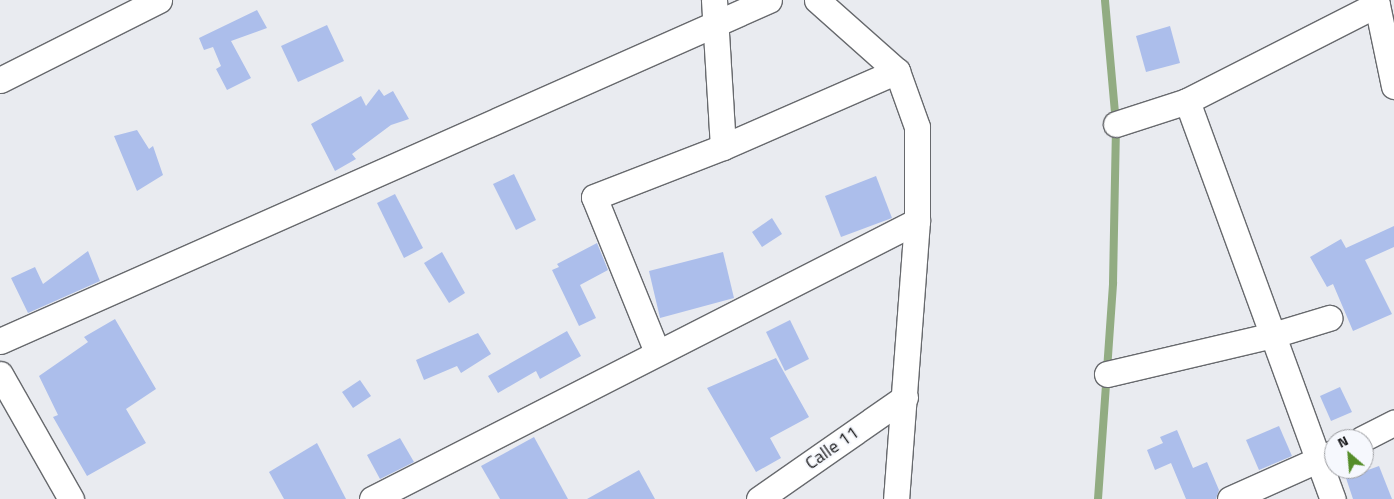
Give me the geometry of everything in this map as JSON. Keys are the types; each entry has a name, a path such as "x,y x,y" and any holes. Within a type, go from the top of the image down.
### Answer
{"street":[{"path":"0,80 159,0"},
{"path":"714,0 714,26 723,147"},
{"path":"0,341 769,0"},
{"path":"817,0 897,71 918,127 917,221 896,499"},
{"path":"1116,124 1187,101 1376,2 1394,86"},
{"path":"657,352 594,197 723,147 897,71"},
{"path":"1187,101 1273,335 1324,451"},
{"path":"372,499 917,221"},
{"path":"1107,374 1273,335 1328,318"},
{"path":"0,374 71,499"},
{"name":"Calle 11","path":"759,499 905,397"},
{"path":"1374,433 1394,423"},
{"path":"1230,499 1324,457"},
{"path":"1329,479 1332,499"}],"building":[{"path":"257,10 267,28 231,41 251,78 227,90 216,69 221,66 213,47 204,50 199,38"},
{"path":"327,25 344,61 298,82 281,46"},
{"path":"1170,26 1180,63 1146,72 1136,36"},
{"path":"379,89 384,96 393,91 409,119 391,125 352,154 356,159 335,171 311,124 361,96 366,106"},
{"path":"137,130 149,149 153,146 163,175 137,191 114,136"},
{"path":"514,174 536,220 516,230 493,184"},
{"path":"876,176 892,218 841,237 825,196"},
{"path":"395,194 423,248 404,258 377,203"},
{"path":"772,218 782,234 762,247 752,232"},
{"path":"1394,226 1394,247 1365,260 1392,314 1353,331 1333,284 1327,287 1310,257 1341,239 1346,248"},
{"path":"597,243 608,270 580,285 596,318 579,326 552,270 559,267 557,264"},
{"path":"88,251 100,281 28,313 11,278 35,267 43,284"},
{"path":"442,252 465,293 449,303 424,263"},
{"path":"723,252 734,298 660,318 649,271"},
{"path":"115,319 156,389 126,409 146,443 87,476 53,417 58,415 39,376 88,342 84,337"},
{"path":"790,320 809,359 785,371 766,332"},
{"path":"567,331 581,356 540,379 536,371 498,393 488,376"},
{"path":"478,333 491,354 461,373 457,366 424,380 416,360"},
{"path":"776,358 809,417 770,438 781,458 756,472 707,388"},
{"path":"360,380 371,396 353,408 342,392"},
{"path":"1340,387 1352,412 1331,421 1320,396"},
{"path":"1279,426 1292,456 1259,470 1246,440"},
{"path":"1177,430 1193,468 1207,462 1219,490 1216,499 1186,499 1171,463 1155,470 1147,450 1163,443 1160,437"},
{"path":"534,437 568,499 500,499 481,466"},
{"path":"400,438 414,462 380,479 367,455"},
{"path":"317,443 346,499 284,499 269,472"},
{"path":"1379,466 1392,499 1353,499 1346,479 1374,479 1374,468"},
{"path":"639,470 655,499 587,499"}],"waterway":[{"path":"1098,499 1113,283 1116,124 1105,0"}]}
